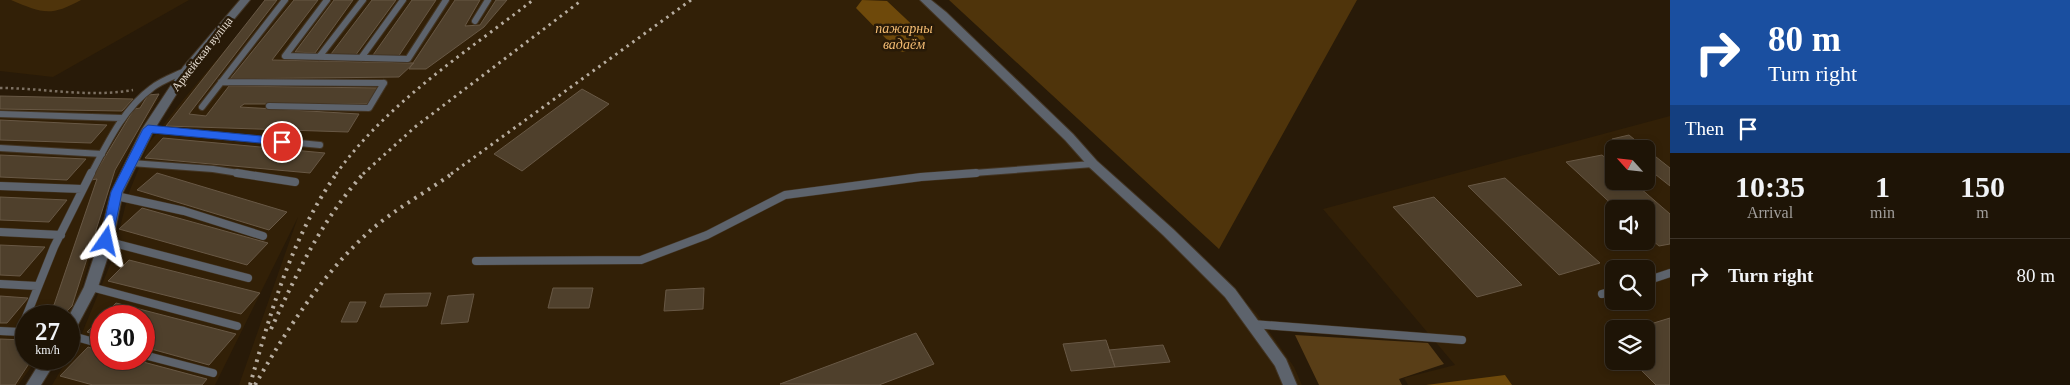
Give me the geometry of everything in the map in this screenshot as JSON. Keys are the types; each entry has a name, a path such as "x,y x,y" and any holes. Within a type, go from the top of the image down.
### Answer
{"street":[{"name":"Армейская вуліца","path":"80,310 91,287 106,241 116,196 148,129 187,69 245,0"},
{"path":"925,0 1048,116 1093,164 1168,232 1230,293 1280,362 1290,385"},
{"path":"33,385 43,370"}],"lane":[{"path":"202,107 285,0"},
{"path":"327,0 285,56 408,59 446,0"},
{"path":"318,57 363,0"},
{"path":"361,58 403,0"},
{"path":"475,21 488,0"},
{"path":"0,331 20,332 37,286 82,189 122,118 151,88 187,69"},
{"path":"222,82 384,83 369,108 269,106"},
{"path":"0,114 122,118"},
{"path":"148,129 320,145"},
{"path":"0,148 102,154"},
{"path":"132,164 213,169 295,182"},
{"path":"476,261 641,260 708,235 784,195 922,177 1093,164"},
{"path":"0,186 82,189"},
{"path":"116,196 184,211 263,236"},
{"path":"0,232 61,235"},
{"path":"106,241 248,278"},
{"path":"1655,278 1670,273"},
{"path":"0,284 37,286"},
{"path":"91,287 237,326"},
{"path":"1252,324 1462,340"},
{"path":"155,358 213,373"}],"path":[{"path":"0,88 41,89 82,94 116,94 138,89"}],"shaded area":[{"path":"0,0 189,0 53,77 0,71"},
{"path":"11,0 81,0 61,9 46,11 31,8"},
{"path":"267,0 921,0 940,15 1188,244 1257,314 1294,367 1302,385 239,385 298,217 215,385 52,385 61,370 80,370 80,338 90,314 90,370 155,370 155,305 94,305 112,260 128,195 149,143"},
{"path":"949,0 1357,0 1219,249"},
{"path":"159,98 129,150 105,198 78,303 76,305 15,305 15,370 29,370 18,385 0,385 0,99"},
{"path":"1670,116 1670,385 1408,385 1404,378 1455,365 1323,209"},
{"path":"1295,335 1428,343 1444,364 1399,379 1402,385 1319,385"}],"water":[{"name":"пажарны вадаём","path":"862,0 887,1 922,34 926,41 925,45 903,52 897,50 856,8"},
{"path":"1505,375 1512,385 1426,385"}],"building":[{"path":"265,0 277,0 189,114 206,116 229,86 379,88 367,104 244,104 240,107 359,114 348,132 166,126"},
{"path":"294,0 318,0 272,60 414,63 399,77 230,79"},
{"path":"334,0 353,0 315,53 295,52"},
{"path":"372,0 396,0 355,56 331,54"},
{"path":"412,0 436,0 398,57 373,55"},
{"path":"455,0 480,0 465,26 480,25 496,0 507,0 484,27 426,69 409,69"},
{"path":"582,89 609,104 522,171 494,154"},
{"path":"159,94 115,170 72,305 54,305 97,179 91,180 134,109 140,108 148,95"},
{"path":"0,96 133,99 122,111 0,109"},
{"path":"0,120 107,125 91,143 0,140"},
{"path":"1629,135 1635,140 1613,140 1612,139"},
{"path":"163,138 325,153 310,173 145,158"},
{"path":"0,155 86,159 67,180 0,177"},
{"path":"1602,155 1605,158 1605,190 1642,190 1654,200 1607,200 1566,162"},
{"path":"1655,156 1670,168 1670,186 1655,174"},
{"path":"157,173 287,212 269,230 137,190"},
{"path":"1505,178 1600,263 1559,275 1468,186"},
{"path":"0,197 67,200 49,222 0,220"},
{"path":"1434,197 1522,285 1477,297 1393,207"},
{"path":"1655,201 1670,214 1670,244 1659,246 1655,243"},
{"path":"142,208 268,243 247,265 119,229"},
{"path":"0,245 45,247 20,276 0,275"},
{"path":"129,260 260,293 241,314 108,281"},
{"path":"553,288 593,288 589,308 548,308"},
{"path":"704,288 703,309 664,311 666,290"},
{"path":"431,293 427,306 380,307 385,294"},
{"path":"474,294 468,322 441,324 448,296"},
{"path":"0,296 28,298 22,305 15,305 15,313 7,323 0,323"},
{"path":"350,302 366,302 357,322 341,322"},
{"path":"155,313 236,334 209,365 155,350"},
{"path":"1670,318 1670,385 1656,385 1641,370 1655,370 1655,323"},
{"path":"916,333 934,364 879,385 780,384"},
{"path":"0,339 15,340 15,370 25,370 15,385 0,385"},
{"path":"1106,340 1115,367 1071,371 1063,344"},
{"path":"1163,345 1170,362 1115,367 1109,350"},
{"path":"88,347 90,348 90,370 155,370 155,365 207,379 202,385 93,385 60,376 66,370 80,370 80,355"}],"railway":[{"path":"336,174 356,148 403,102 428,80 533,0"},
{"path":"364,173 415,127 582,0"},
{"path":"451,174 691,0"},
{"path":"250,385 275,302 295,248 307,222 337,173"},
{"path":"271,329 301,267 323,228 335,209 364,173"},
{"path":"255,385 293,323 337,264 371,230 390,215 453,173"}],"route":[{"path":"106,241 117,192 148,129 282,142"}]}
